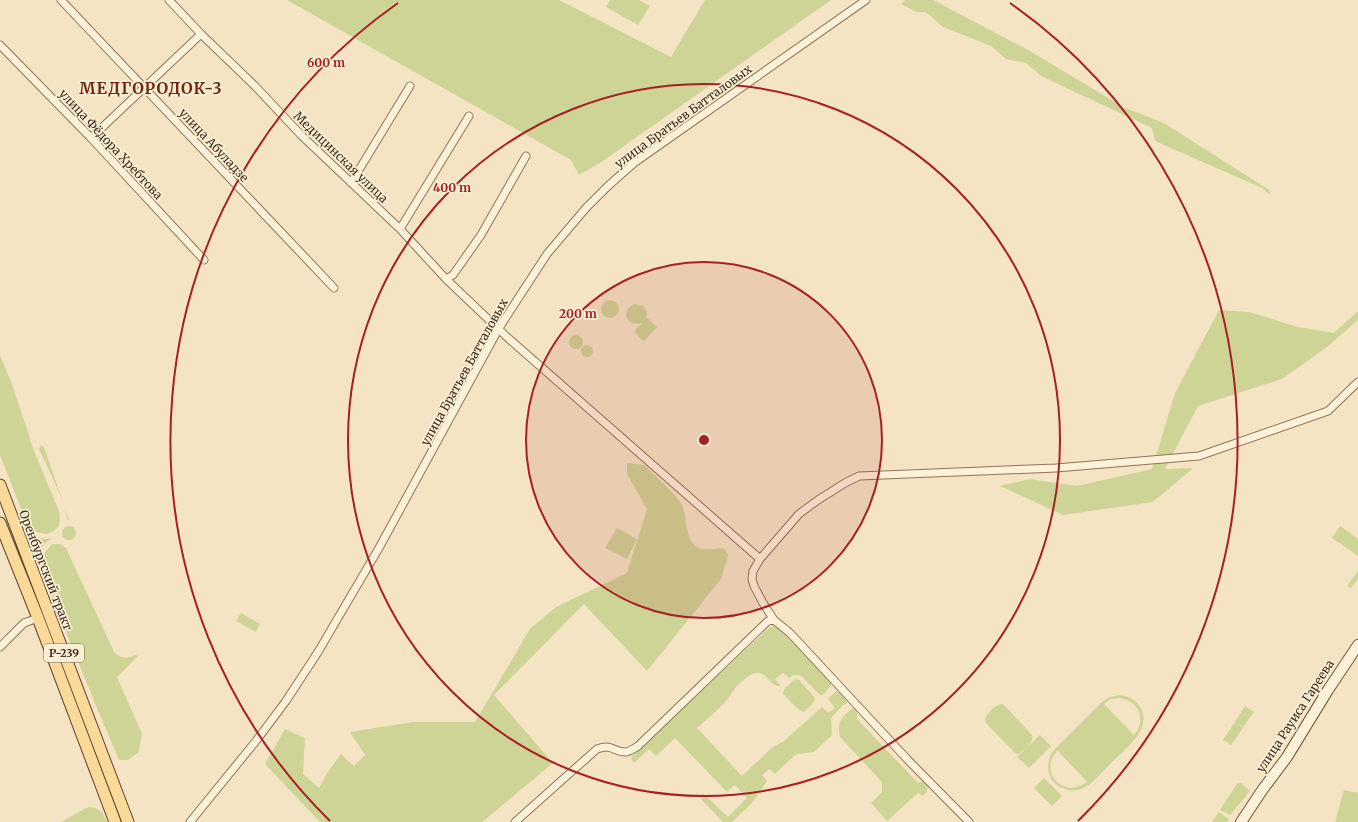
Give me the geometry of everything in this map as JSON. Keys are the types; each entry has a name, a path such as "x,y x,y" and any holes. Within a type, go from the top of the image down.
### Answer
{"main road":[{"name":"Оренбургский тракт","path":"0,485 128,822"},
{"name":"Оренбургский тракт","path":"0,523 38,618 115,822"}],"street":[{"name":"улица Абуладзе","path":"61,0 334,288"},
{"name":"Медицинская улица","path":"169,0 201,34 256,86 302,136 400,229 446,279 514,343 760,559"},
{"name":"улица Братьев Батталовых","path":"190,822 244,757 282,706 318,652 380,548 499,328 547,254 586,208 609,184 640,158 866,0"},
{"path":"91,138 201,34"},
{"name":"улица Фёдора Хребтова","path":"0,45 91,138 204,260"},
{"path":"351,183 410,86"},
{"path":"400,229 469,116"},
{"path":"446,279 452,274 481,235 526,156"},
{"path":"969,822 790,633 774,620 763,603 754,586 753,571 760,559 799,514 818,500 859,476 1056,468 1199,456 1328,411 1358,382"},
{"path":"0,647 24,623 38,618"},
{"path":"515,822 597,749 604,746 611,746 626,752 638,746 768,620 774,620"},
{"name":"улица Рауиса Гареева","path":"1241,822 1287,757 1328,690 1358,645"}],"green space":[{"path":"287,0 559,0 671,57 705,0 831,0 600,163 579,175 571,160"},
{"path":"610,0 639,0 650,6 638,25 606,7"},
{"path":"906,0 933,0 1030,51 1125,108 1164,123 1269,190 1270,195 1262,188 1155,141 1152,128 1041,76 1026,63 1006,59 991,46 943,27 926,12 916,12 901,4"},
{"path":"610,300 616,303 619,309 616,315 610,318 604,315 601,309 604,303"},
{"path":"635,304 643,306 647,312 646,319 647,318 657,327 644,341 634,332 642,323 632,323 626,318 627,310"},
{"path":"1219,310 1249,312 1298,327 1334,333 1358,311 1358,320 1327,347 1282,379 1198,406 1165,469 1193,468 1153,502 1063,515 1000,486 1030,479 1077,486 1152,469 1175,393"},
{"path":"573,335 579,335 583,339 583,345 579,349 573,349 569,345 569,339"},
{"path":"585,345 589,345 593,351 589,357 585,357 581,353 581,349"},
{"path":"0,355 13,387 34,451 59,511 59,526 54,531 46,534 36,532 31,528 25,519 0,455"},
{"path":"41,445 44,447 62,499 39,449"},
{"path":"627,463 644,465 676,497 684,510 688,534 693,544 703,549 724,549 728,554 721,579 647,671 584,604 494,695 553,763 482,822 320,822 265,764 285,729 305,738 303,774 319,788 327,773 341,754 354,766 365,755 350,732 413,722 475,722 530,629 556,607 627,573 647,509 627,474"},
{"path":"65,508 69,520 67,520"},
{"path":"66,526 72,526 76,530 76,536 72,540 66,540 62,536 62,530"},
{"path":"1340,526 1358,539 1358,556 1332,538"},
{"path":"23,528 36,538 52,538 41,547 36,560"},
{"path":"617,528 637,539 627,559 605,548"},
{"path":"52,544 60,544 66,548 114,652 124,658 135,655 138,656 117,677 142,734 139,752 128,760 119,760 42,573 42,556"},
{"path":"1358,571 1358,579 1351,588 1347,586"},
{"path":"241,613 260,624 256,632 236,621"},
{"path":"773,626 782,630 831,682 831,685 824,694 821,695 800,675 793,675 789,678 783,673 775,679 781,686 777,686 763,674 755,673 747,677 738,685 724,704 697,728 742,776 773,747 784,741 822,707 828,713 835,708 828,699 836,691 841,693 847,701 846,704 843,705 831,718 832,735 814,752 794,756 775,774 769,769 762,775 767,781 752,803 732,822 723,822 701,799 703,793 728,817 747,798 735,785 727,792 675,738 656,756 649,749 634,763 631,758 770,627"},
{"path":"795,679 799,680 815,698 814,702 804,712 799,710 783,694 784,689"},
{"path":"1119,695 1125,696 1131,698 1138,704 1143,715 1143,723 1140,731 1129,746 1091,783 1082,789 1077,790 1062,788 1053,781 1048,772 1049,758 1052,752 1102,702 1110,697","holes":["1119,698 1132,703 1139,712 1140,723 1134,735 1104,704 1111,699","1058,751 1087,782 1078,787 1070,788 1062,786 1056,781 1052,775 1050,767 1052,759"]},
{"path":"1001,704 1004,705 1032,735 1032,741 1030,744 1026,749 1018,754 1014,752 986,723 985,719 989,712"},
{"path":"1245,706 1254,712 1243,727 1235,722"},
{"path":"855,708 857,709 857,719 918,783 924,780 927,784 927,790 923,796 918,793 887,821 871,803 882,792 882,782 840,737 840,721 849,711"},
{"path":"1235,722 1243,728 1231,745 1223,740"},
{"path":"1040,735 1051,746 1029,768 1017,757"},
{"path":"1044,778 1062,796 1052,806 1034,788"},
{"path":"1241,783 1250,791 1230,815 1220,810 1237,784"},
{"path":"1344,790 1358,793 1358,822 1335,822"},
{"path":"91,807 101,812 107,822 61,822 86,808"},
{"path":"1219,812 1229,819 1227,822 1212,822"}],"district":[{"name":"МЕДГОРОДОК-3","path":"151,88"}]}
